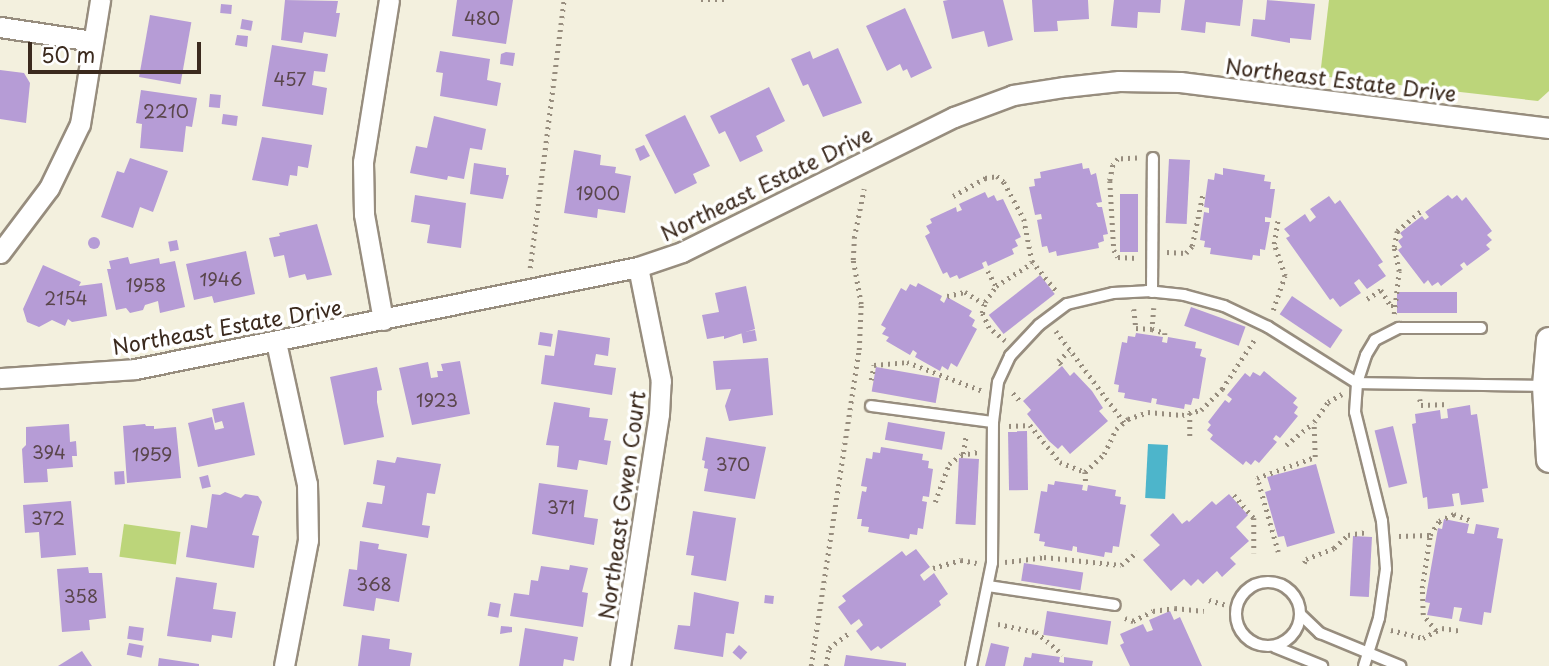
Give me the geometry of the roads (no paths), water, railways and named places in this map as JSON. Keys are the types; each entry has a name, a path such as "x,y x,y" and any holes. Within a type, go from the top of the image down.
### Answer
{"street":[{"path":"0,253 49,188 80,124 100,0"},
{"path":"383,320 364,214 363,162 388,0"},
{"path":"0,27 93,41"},
{"name":"Northeast Estate Drive","path":"0,378 135,369 638,267 682,252 954,117 1013,96 1064,86 1119,81 1180,82 1549,128"},
{"name":"Northeast Gwen Court","path":"620,666 659,414 661,381 638,267"},
{"path":"1549,340 1545,386 1549,460"},
{"path":"276,342 307,484 308,540 284,666"}],"lane":[{"path":"1152,292 1153,158"},
{"path":"971,666 992,563 995,491 993,422 998,382 1010,356 1039,325 1067,304 1112,293 1152,292 1184,295 1224,306 1268,327 1357,383 1545,386"},
{"path":"1364,666 1379,618 1386,569 1382,521 1355,412 1357,383 1366,355 1375,340 1399,328 1481,328"},
{"path":"871,406 993,422"},
{"path":"1275,646 1295,633 1300,614 1296,596 1287,587 1275,582 1251,587 1241,596 1237,608 1241,632 1250,641 1275,646 1322,666"},
{"path":"988,586 1115,605"},
{"path":"1300,614 1320,633 1400,666"}],"water":[{"path":"1148,444 1168,445 1165,499 1145,498"}]}
